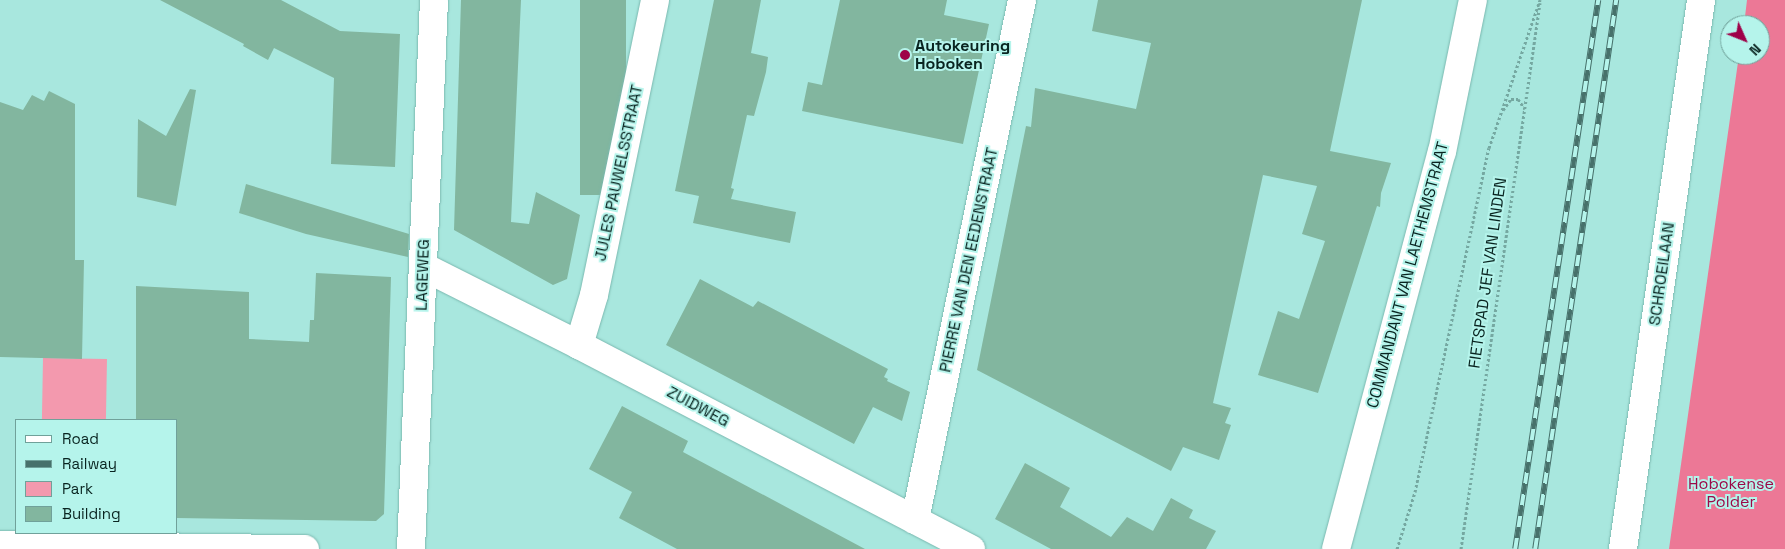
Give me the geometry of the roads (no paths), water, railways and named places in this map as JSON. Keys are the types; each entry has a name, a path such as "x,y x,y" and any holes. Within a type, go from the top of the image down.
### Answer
{"street":[{"name":"JULES PAUWELSSTRAAT","path":"579,344 594,295 654,0"},
{"name":"PIERRE VAN DEN EEDENSTRAAT","path":"915,520 1022,0"},
{"name":"COMMANDANT VAN LAETHEMSTRAAT","path":"1336,549 1442,152 1473,0"},
{"name":"SCHROEILAAN","path":"1622,549 1701,0"},
{"name":"LAGEWEG","path":"411,549 424,267 432,1"},
{"name":"ZUIDWEG","path":"424,267 579,344 971,549"},
{"path":"0,545 305,549"}],"railway":[{"path":"1515,549 1598,0"},
{"path":"1535,549 1616,0"}],"place":[{"name":"Autokeuring Hoboken","path":"905,55"}],"park label":[{"name":"Hobokense Polder","path":"1731,493"}]}
